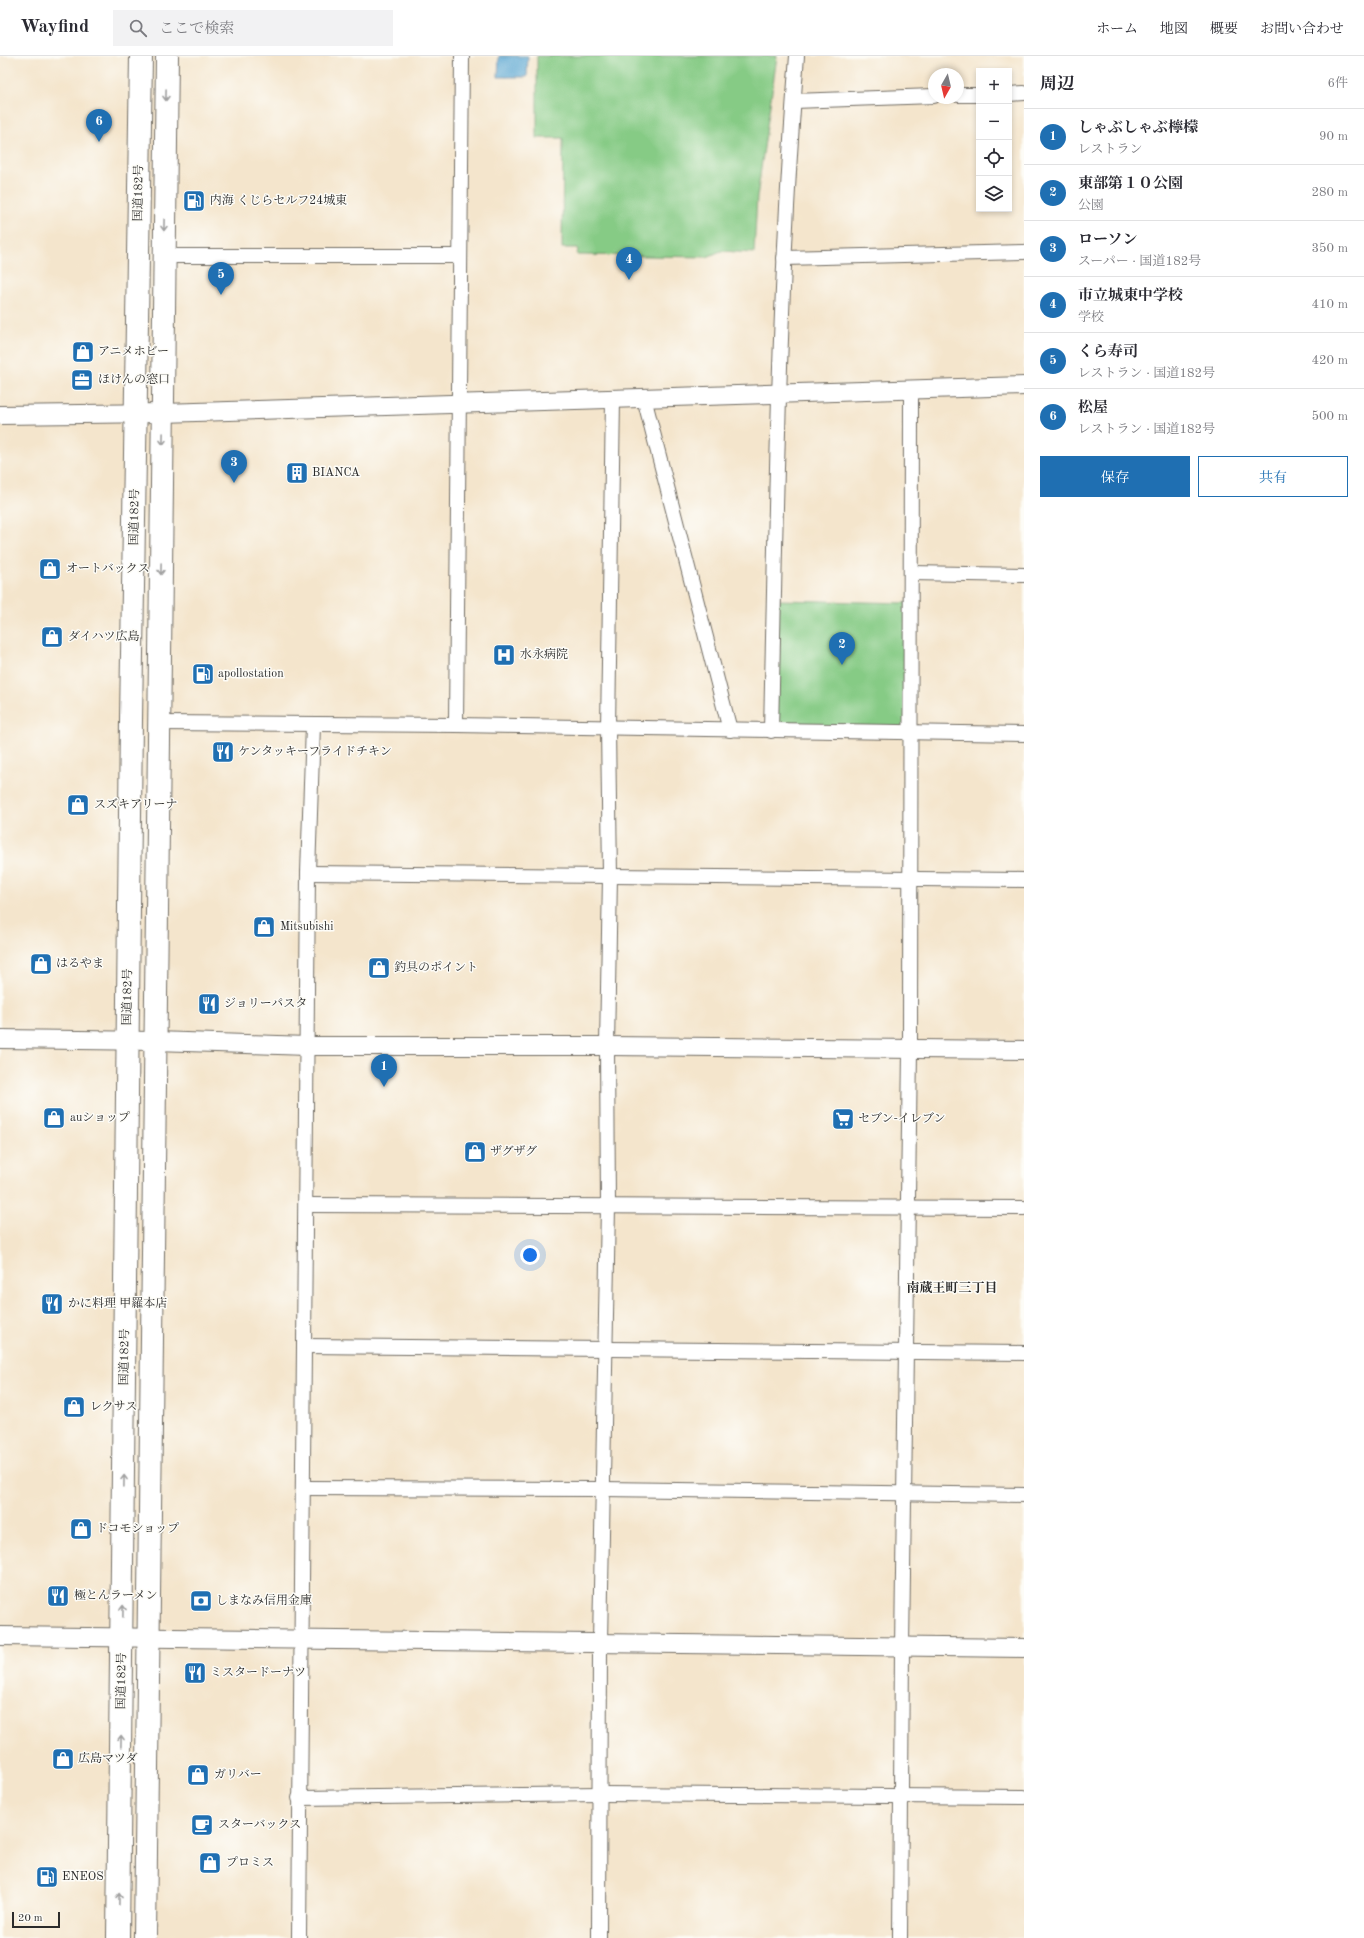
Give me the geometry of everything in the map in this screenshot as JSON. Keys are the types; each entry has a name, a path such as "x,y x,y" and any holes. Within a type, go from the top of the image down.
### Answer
{"highway":[{"name":"国道182号","path":"118,1938 141,56"},
{"name":"国道182号","path":"145,1938 167,56"}],"street":[{"path":"456,725 457,404 462,56"},
{"path":"771,731 779,394 784,258 797,56"},
{"path":"1012,94 1024,93"},
{"path":"964,96 976,95"},
{"path":"794,101 928,96"},
{"path":"784,258 1024,252"},
{"path":"164,256 459,256"},
{"path":"0,415 163,413 1024,386"},
{"path":"900,1938 902,1648 910,1050 912,573 911,390"},
{"path":"644,398 730,730"},
{"path":"599,1938 600,1643 608,1206 607,1046 610,876 608,728 613,399"},
{"path":"912,573 1024,575"},
{"path":"160,723 456,725 1024,734"},
{"path":"299,1938 300,1641 306,1205 308,873 313,725"},
{"path":"308,873 1024,880"},
{"path":"0,1039 128,1040 307,1046 607,1046 1024,1050"},
{"path":"306,1205 908,1206 1024,1208"},
{"path":"304,1346 1024,1353"},
{"path":"303,1488 603,1489 1024,1495"},
{"path":"0,1636 300,1641 1024,1648"},
{"path":"299,1798 600,1794 1024,1797"}],"green space":[{"path":"537,56 777,56 757,197 754,253 721,251 707,257 577,255 578,248 562,248 563,138 537,138"},
{"path":"778,600 908,603 909,729 775,728"}],"water":[{"path":"499,56 528,56 527,77 498,77"}],"place":[{"name":"松屋","path":"99,142"},
{"name":"内海 くじらセルフ24城東","path":"194,201"},
{"name":"市立城東中学校","path":"629,280"},
{"name":"くら寿司","path":"221,295"},
{"name":"アニメホビー","path":"83,352"},
{"name":"ほけんの窓口","path":"82,380"},
{"name":"BIANCA","path":"297,473"},
{"name":"ローソン","path":"234,483"},
{"name":"オートバックス","path":"50,569"},
{"name":"ダイハツ広島","path":"52,637"},
{"name":"水永病院","path":"504,655"},
{"name":"東部第１０公園","path":"842,665"},
{"name":"apollostation","path":"203,674"},
{"name":"ケンタッキーフライドチキン","path":"223,752"},
{"name":"スズキアリーナ","path":"78,805"},
{"name":"Mitsubishi","path":"264,927"},
{"name":"はるやま","path":"41,964"},
{"name":"釣具のポイント","path":"379,968"},
{"name":"ジョリーパスタ","path":"209,1004"},
{"name":"しゃぶしゃぶ檸檬","path":"384,1087"},
{"name":"auショップ","path":"54,1118"},
{"name":"セブン-イレブン","path":"843,1119"},
{"name":"ザグザグ","path":"475,1152"},
{"name":"かに料理 甲羅本店","path":"52,1304"},
{"name":"レクサス","path":"74,1407"},
{"name":"ドコモショップ","path":"81,1529"},
{"name":"極とんラーメン","path":"58,1596"},
{"name":"しまなみ信用金庫","path":"201,1601"},
{"name":"ミスタードーナツ","path":"195,1673"},
{"name":"広島マツダ","path":"63,1759"},
{"name":"ガリバー","path":"198,1775"},
{"name":"スターバックス","path":"202,1825"},
{"name":"プロミス","path":"210,1863"},
{"name":"ENEOS","path":"47,1877"}],"district":[{"name":"南蔵王町三丁目","path":"952,1288"}]}
